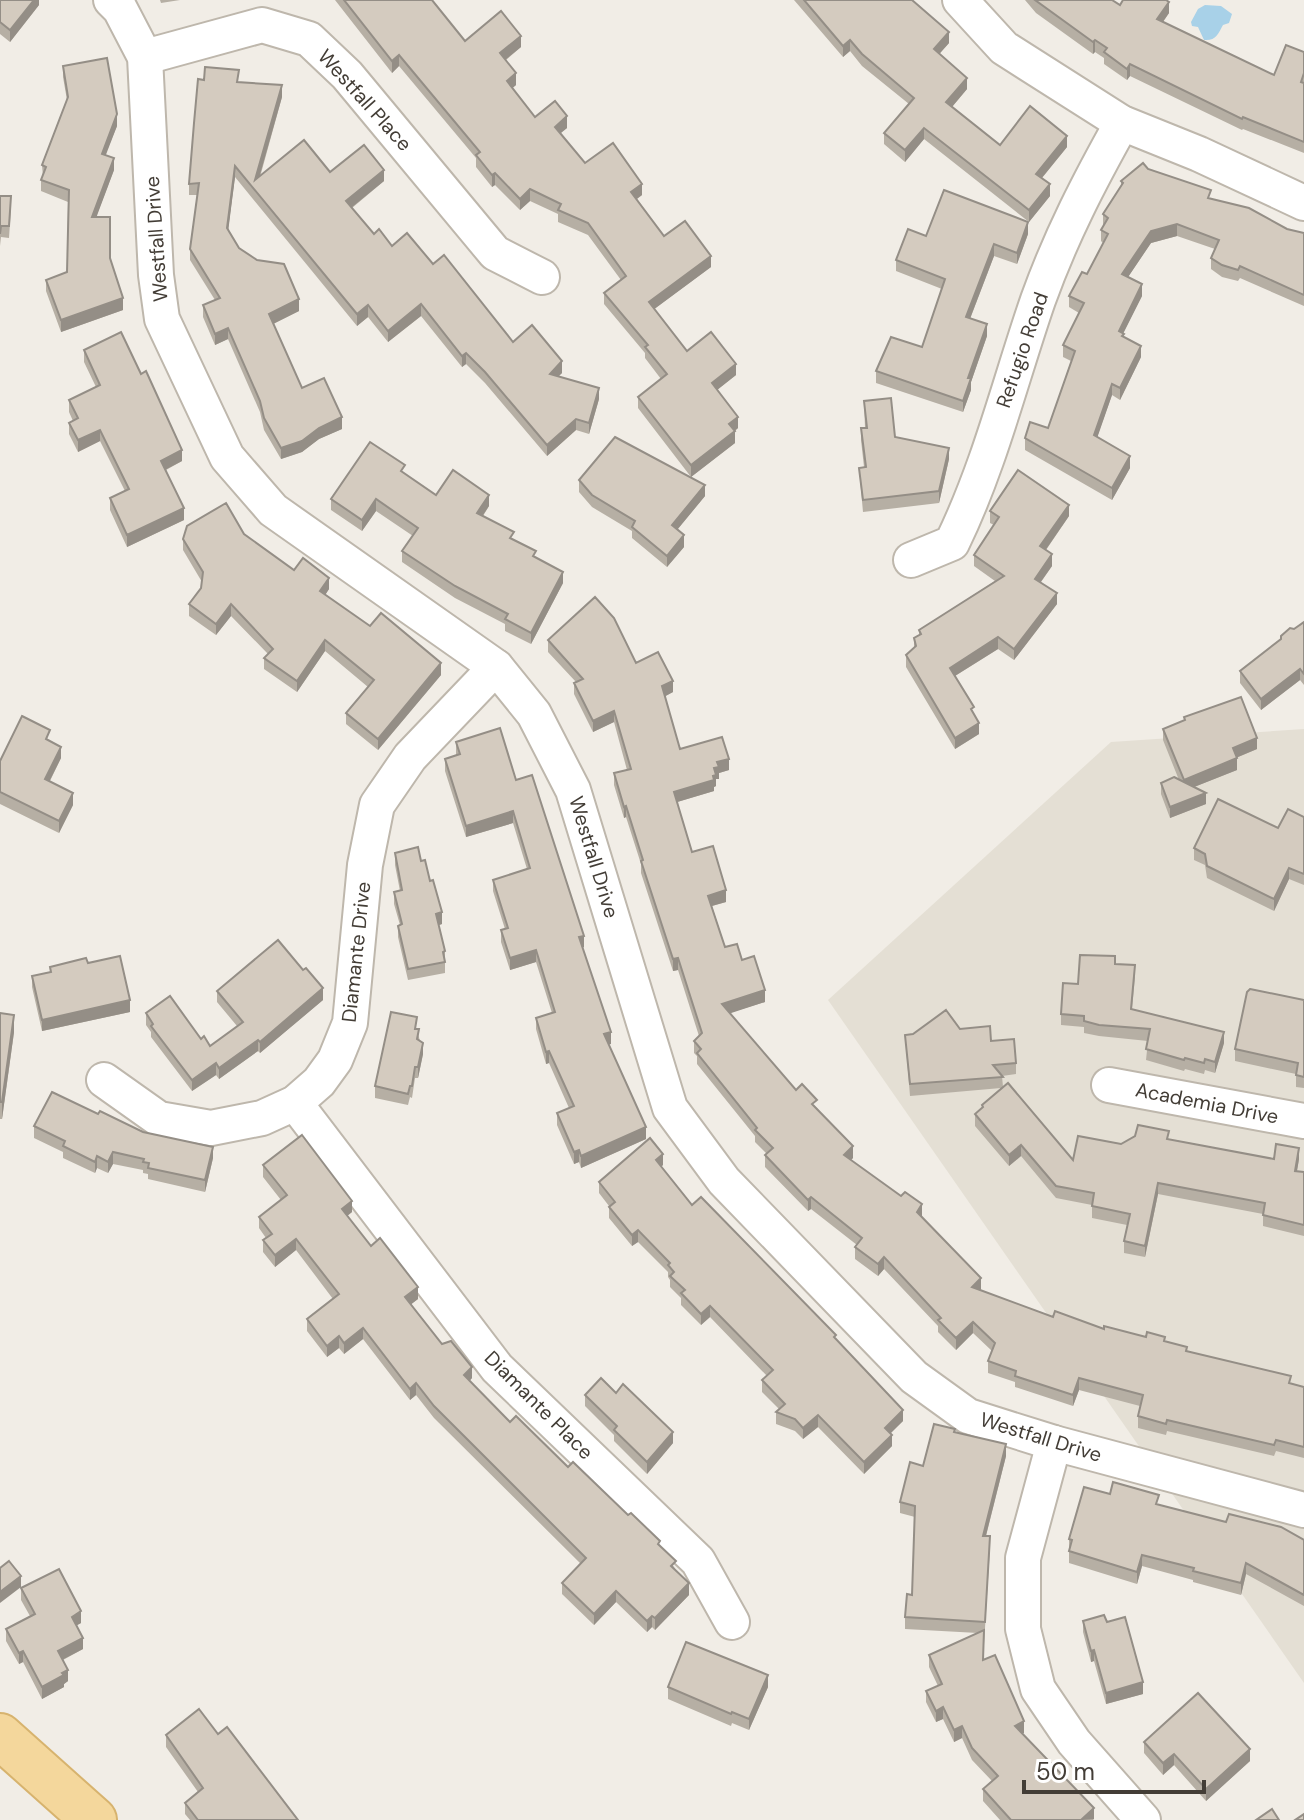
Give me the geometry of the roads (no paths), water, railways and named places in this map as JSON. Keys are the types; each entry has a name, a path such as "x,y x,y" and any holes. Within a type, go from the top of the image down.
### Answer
{"main road":[{"path":"0,1736 94,1820"}],"street":[{"name":"Westfall Drive","path":"111,0 120,9 145,57 156,275 162,319 227,457 273,510 496,667 534,714 573,790 670,1108 724,1181 914,1377 968,1416 1054,1443 1304,1510"},
{"path":"960,0 1004,48 1122,123 1199,154 1304,203"},
{"name":"Westfall Place","path":"145,57 262,25 309,39 347,75 495,253 542,277"},
{"name":"Refugio Road","path":"911,560 952,543 971,504 1049,272 1075,207 1122,123"},
{"name":"Diamante Drive","path":"104,1080 159,1119 211,1128 262,1118 295,1103 319,1082 335,1060 350,1023 365,865 377,805 410,757 496,667"},
{"name":"Academia Drive","path":"1109,1085 1304,1121"},
{"name":"Diamante Place","path":"295,1103 497,1368 698,1561 732,1622"},
{"path":"1054,1443 1023,1558 1023,1629 1038,1689 1074,1742 1143,1820"}],"water":[{"path":"1205,5 1221,6 1232,14 1229,23 1208,40 1204,40 1198,27 1192,26 1191,22 1198,9"}]}
